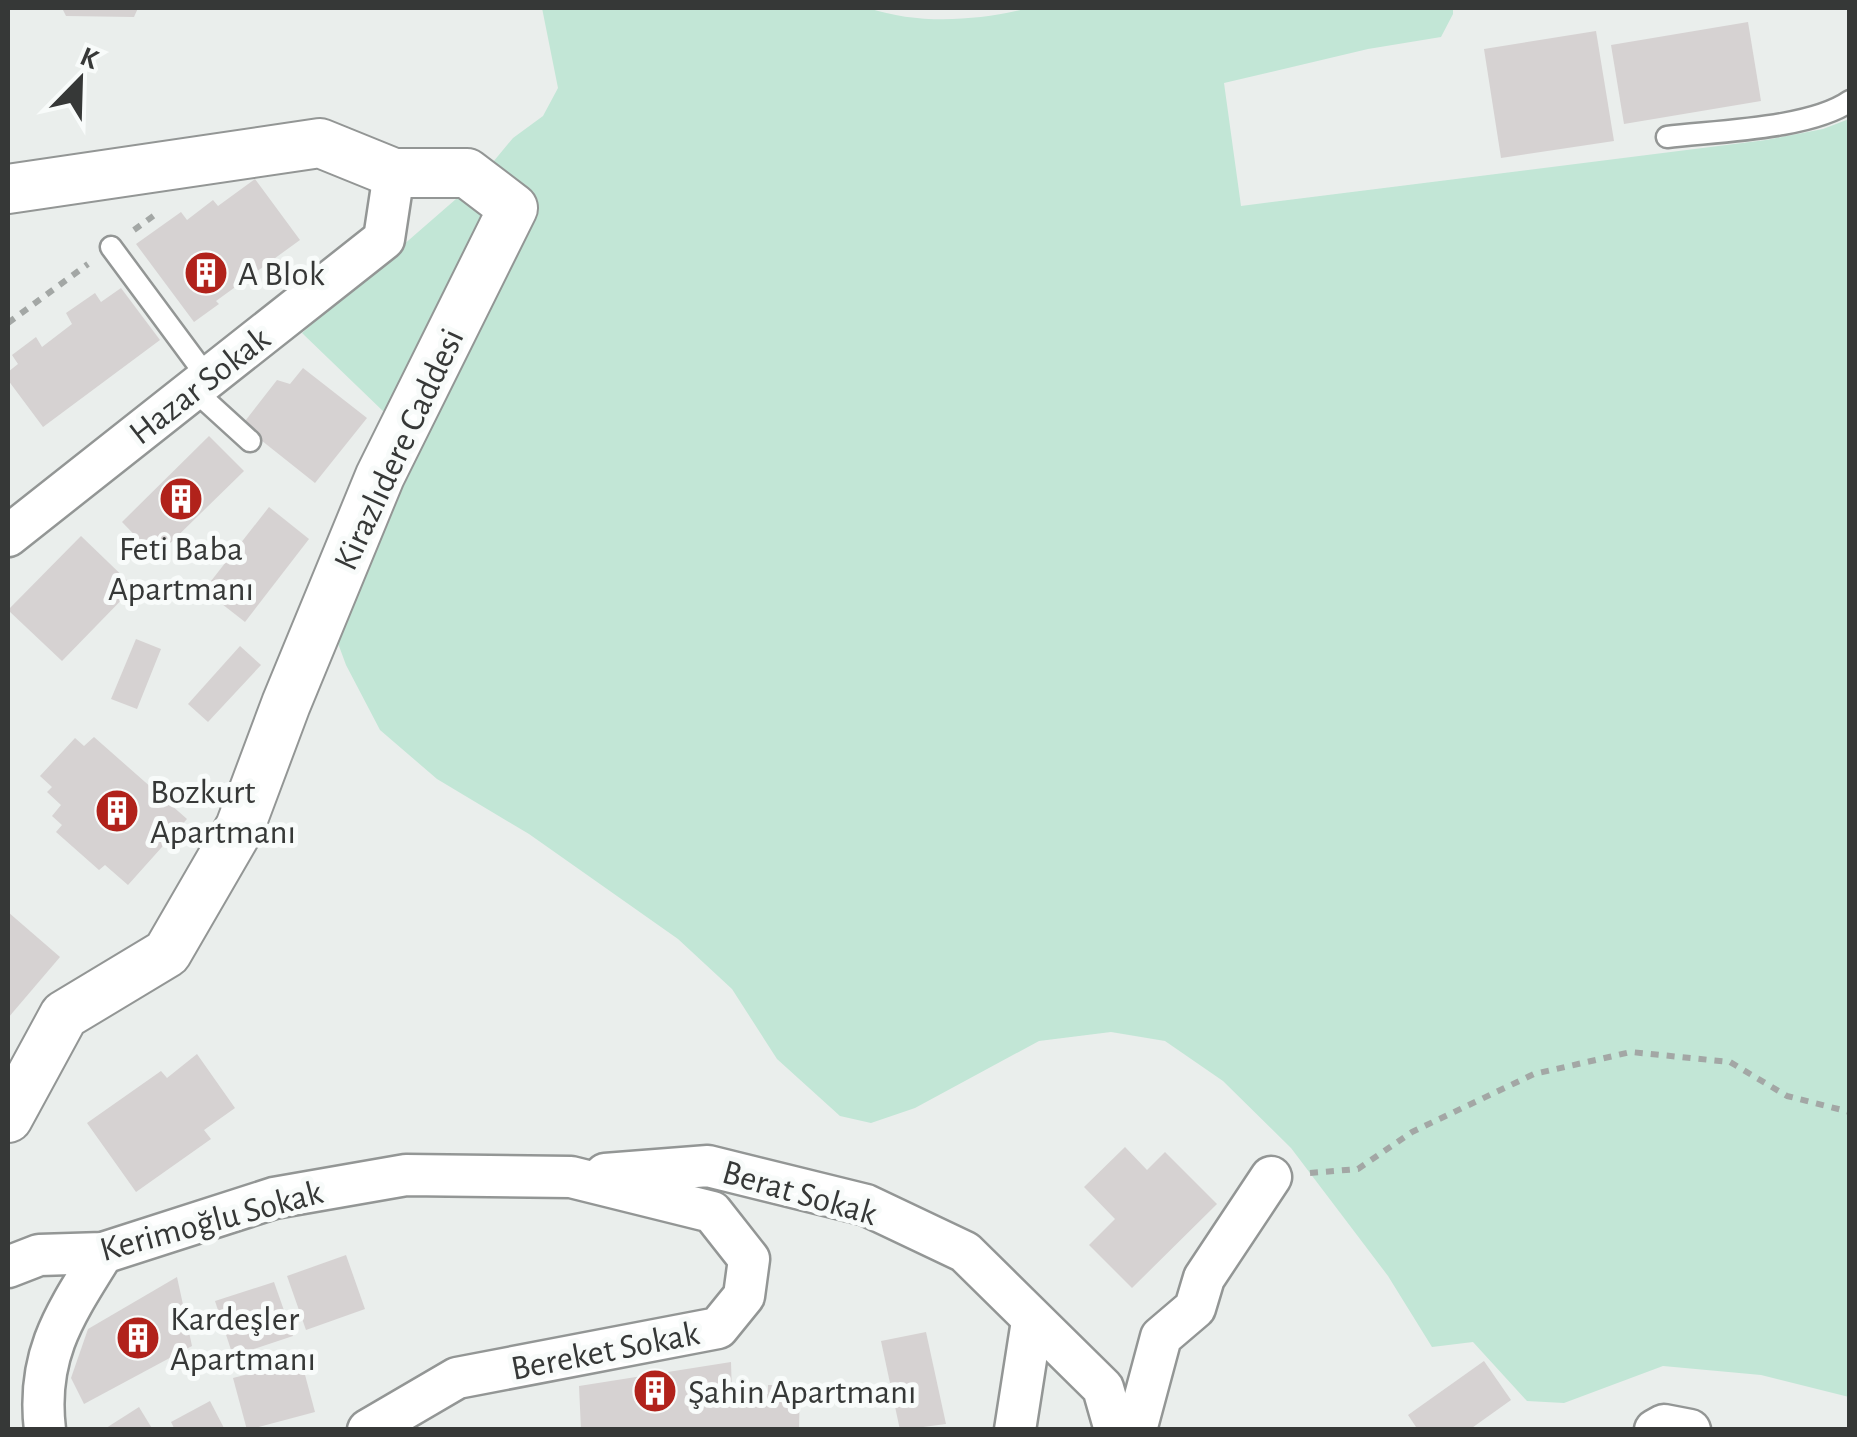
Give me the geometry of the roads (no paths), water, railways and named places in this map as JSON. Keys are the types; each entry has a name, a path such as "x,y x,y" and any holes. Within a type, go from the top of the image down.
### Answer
{"street":[{"name":"Kirazlıdere Caddesi","path":"8,189 320,143 394,172 468,174 514,208 380,476 240,827 167,953 64,1015 8,1118"},
{"name":"Hazar Sokak","path":"8,536 384,239 394,172"},
{"name":"Berat Sokak","path":"571,1177 708,1166 866,1205 964,1252 1103,1388 1115,1430"},
{"name":"Kerimoğlu Sokak","path":"8,1267 39,1256 102,1253 274,1198 406,1176 571,1177 712,1212"},
{"path":"1136,1430 1161,1337 1195,1308 1204,1278 1272,1177"},
{"name":"Bereket Sokak","path":"378,1428 457,1378 718,1328 744,1296 749,1259 712,1212"},
{"path":"45,1430 41,1396 48,1357 65,1313 102,1253"},
{"path":"1015,1430 1032,1322"},
{"path":"1655,1430 1664,1425 1690,1430"}],"lane":[{"path":"1666,137 1800,121 1839,109 1850,101"},
{"path":"111,247 201,384 250,441"}],"place":[{"name":"A Blok","path":"206,273"},
{"name":"Feti Baba Apartmanı","path":"181,499"},
{"name":"Bozkurt Apartmanı","path":"117,811"},
{"name":"Kardeşler Apartmanı","path":"138,1338"},
{"name":"Şahin Apartmanı","path":"655,1391"}]}
